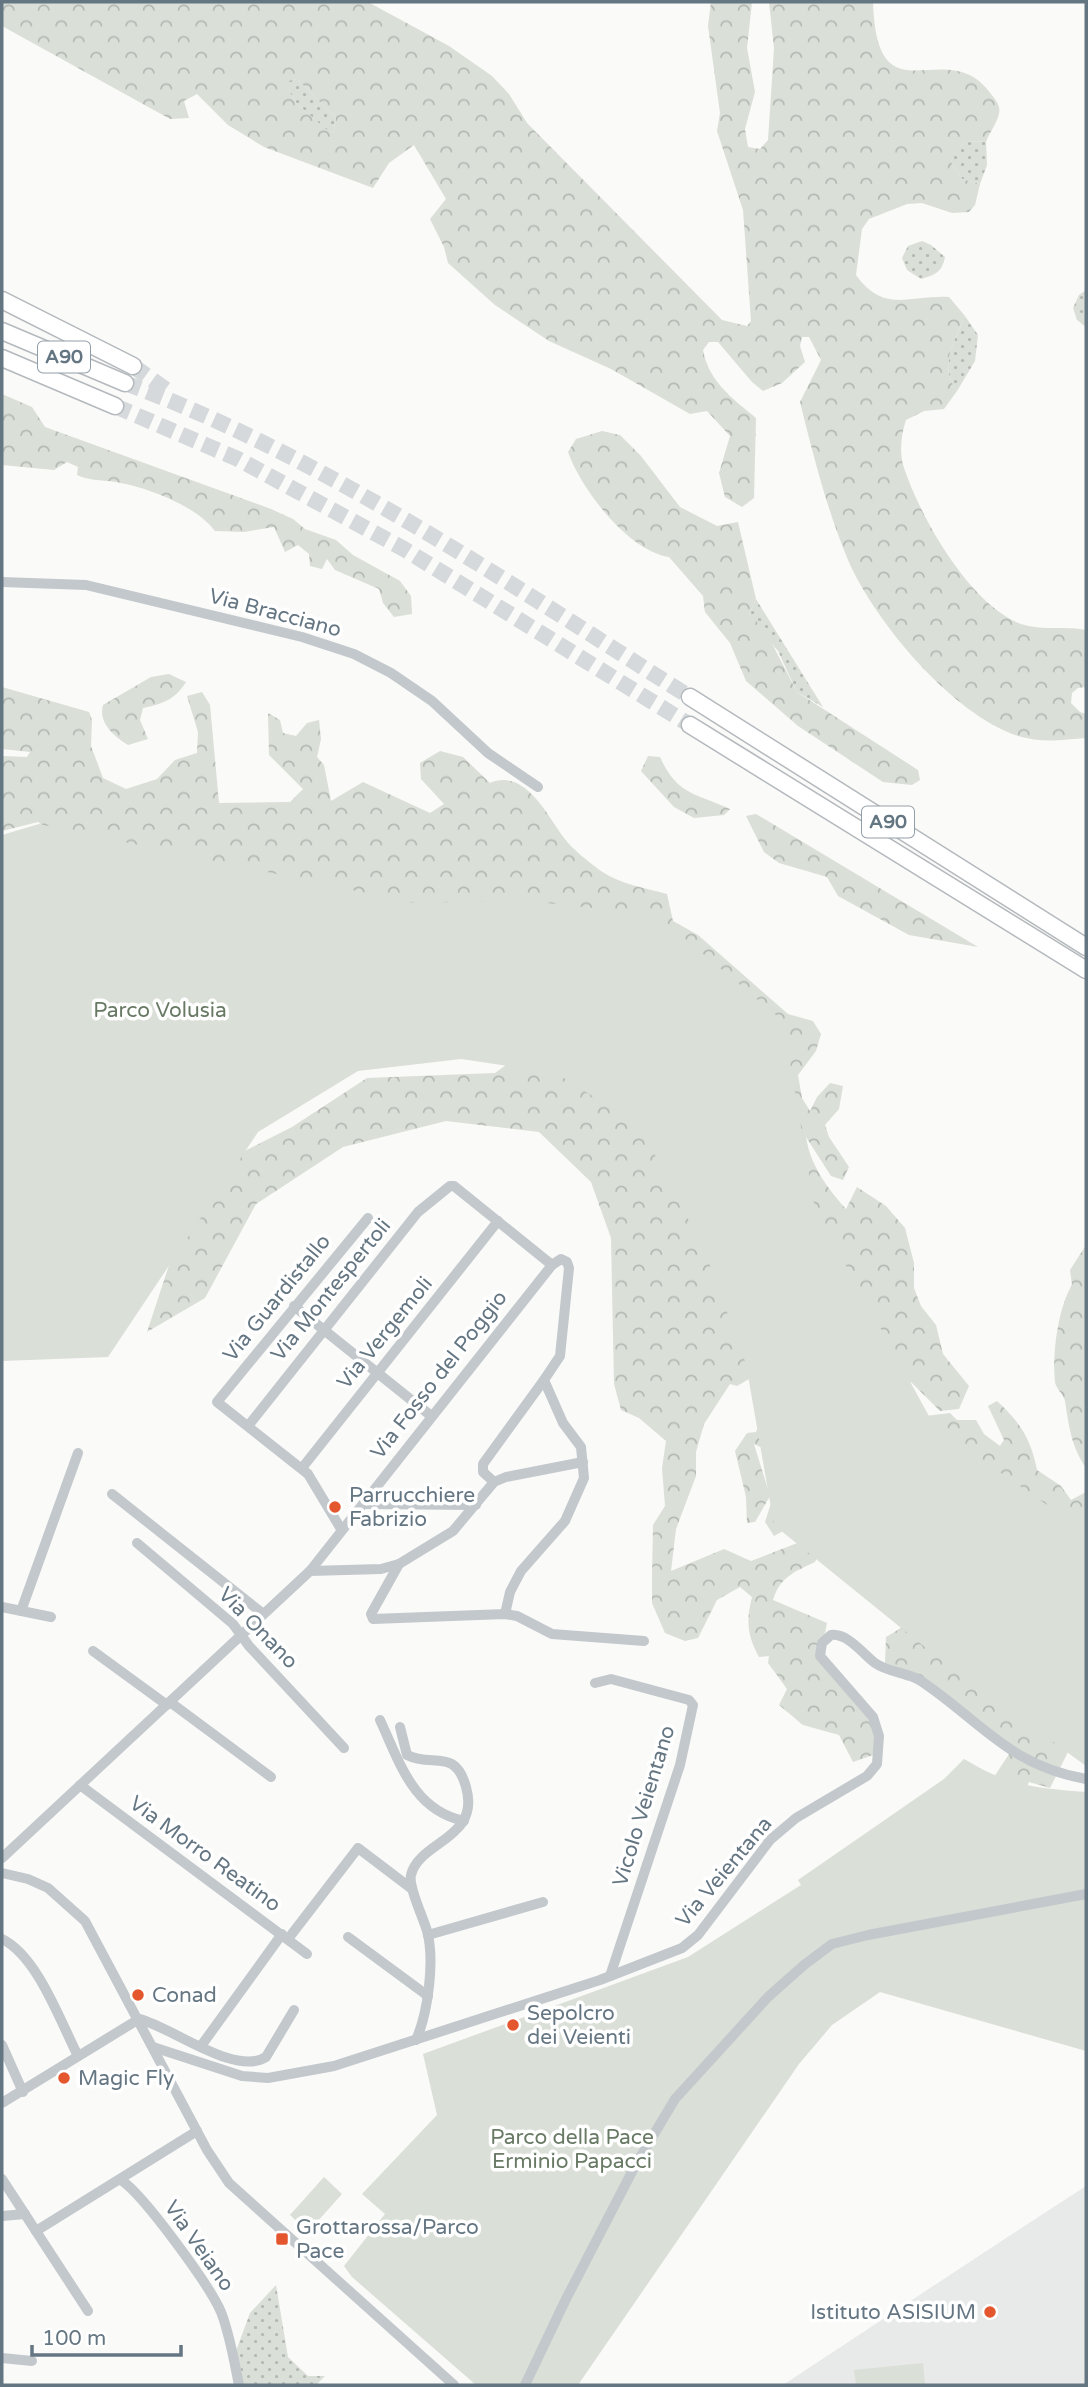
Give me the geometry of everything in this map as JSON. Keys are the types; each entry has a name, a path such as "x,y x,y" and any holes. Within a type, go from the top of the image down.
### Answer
{"highway":[{"path":"2,300 133,366"},
{"name":"A90","path":"2,331 125,383"},
{"name":"A90","path":"2,360 23,366 115,406"},
{"name":"A90","path":"690,697 1086,947"},
{"name":"A90","path":"690,725 1086,970"}],"street":[{"name":"Via Bracciano","path":"2,582 86,585 112,590 302,637 354,654 391,673 432,701 488,753 538,787"},
{"name":"Via Montespertoli","path":"248,1426 418,1212 452,1185 498,1221"},
{"name":"Via Guardistallo","path":"248,1426 217,1402 368,1218"},
{"path":"494,1482 483,1472 483,1464 560,1356 569,1268 565,1261 558,1260 552,1265 498,1221"},
{"name":"Via Vergemoli","path":"302,1468 498,1221"},
{"name":"Via Fosso del Poggio","path":"2,1858 310,1571 430,1415 552,1265"},
{"path":"294,1306 430,1415"},
{"path":"505,1614 510,1592 521,1571 566,1519 583,1480 581,1447 563,1423 544,1380"},
{"path":"248,1426 302,1468 341,1530"},
{"path":"21,1611 78,1453"},
{"path":"310,1571 381,1569 399,1564 450,1534 494,1482 506,1477 583,1462"},
{"path":"112,1494 262,1614"},
{"path":"363,1504 477,1505"},
{"name":"Via Onano","path":"137,1543 233,1624 344,1748"},
{"path":"399,1564 371,1614 373,1619 505,1614 552,1634 644,1641"},
{"path":"2,1607 51,1617"},
{"name":"Via Veientana","path":"153,2047 216,2069 268,2078 334,2066 610,1976 688,1945 778,1832 873,1771 879,1748 876,1723 863,1704 820,1656 822,1643 831,1635 842,1636 883,1668 919,1679 989,1737 1024,1760 1047,1770 1086,1779"},
{"path":"93,1651 271,1777"},
{"name":"Vicolo Veientano","path":"595,1683 611,1679 689,1700 694,1705 680,1765 610,1976"},
{"path":"380,1720 418,1797 445,1815 464,1821"},
{"path":"400,1727 403,1750 409,1757 450,1762 459,1770 469,1799 464,1821 413,1868 411,1889 428,1935 426,2019 416,2040"},
{"name":"Via Morro Reatino","path":"80,1785 307,1954"},
{"path":"201,2046 358,1848 411,1889"},
{"path":"2,1873 41,1884 76,1911 90,1929 217,2167 237,2192 454,2385"},
{"path":"526,2385 565,2301 635,2166 675,2099 768,1997 804,1965 832,1944 1086,1894"},
{"path":"428,1935 542,1902"},
{"path":"348,1937 428,1996"},
{"path":"2,1939 18,1950 33,1968 78,2056"},
{"path":"139,2020 235,2060 261,2060 266,2057 294,2010"},
{"path":"2,2103 139,2020"},
{"path":"2,2045 23,2092"},
{"path":"36,2231 197,2131"},
{"path":"2,2179 88,2311"},
{"name":"Via Veiano","path":"121,2180 154,2214 216,2302 225,2324 239,2385"},
{"path":"2,2216 25,2214"},
{"path":"2,2358 32,2361"}],"shaded area":[{"name":"Istituto ASISIUM","path":"1086,2186 1086,2385 783,2385 1003,2240"}],"green space":[{"path":"2,2 368,2 449,46 492,76 509,94 527,123 722,320 747,326 751,321 743,210 717,131 720,113 708,26 711,2 752,2 747,48 755,92 745,129 748,147 760,149 768,140 774,48 769,2 873,2 877,39 887,59 900,69 954,70 973,77 993,96 999,110 986,142 965,141 955,151 951,162 962,179 980,184 975,205 969,212 952,213 922,203 907,204 869,219 862,229 856,275 866,287 887,299 949,297 965,316 948,363 951,382 957,391 944,409 924,411 906,420 901,444 904,468 933,531 978,593 995,608 1021,624 1039,628 1086,630 1086,687 1078,688 1072,693 1071,703 1086,714 1086,738 1035,740 993,725 942,687 918,663 877,611 848,560 833,522 800,402 821,360 809,337 802,337 800,346 805,362 782,383 763,391 718,342 709,342 703,350 716,380 756,418 754,498 742,507 725,497 719,473 730,436 707,411 690,414 611,369 549,341 495,305 448,263 444,247 430,219 446,199 414,145 389,163 373,188 264,147 228,125 197,94 184,101 189,118 170,119 2,26","holes":["297,79 336,118 333,135 296,103 284,82"]},
{"path":"297,79 336,118 333,136 296,103 283,81"},
{"path":"965,141 986,142 987,165 980,184 962,179 951,162 954,151"},
{"path":"922,241 945,257 937,272 921,279 907,270 902,258 908,246"},
{"path":"1086,290 1086,327 1077,320 1073,308 1079,295"},
{"path":"965,316 978,335 975,361 957,391 951,382 948,363"},
{"path":"2,394 32,407 45,427 271,509 293,519 305,529 336,540 353,555 400,581 411,596 412,614 394,617 383,603 379,589 335,570 327,559 322,569 310,566 309,554 298,545 285,552 274,527 244,532 215,531 195,513 166,497 136,486 81,477 77,475 78,467 67,462 54,470 2,465"},
{"path":"602,431 620,435 641,456 680,507 717,526 738,522 756,599 749,615 764,628 797,692 918,770 920,780 912,785 883,782 798,726 746,681 730,643 705,612 703,596 669,557 653,552 622,531 595,500 574,467 568,452 576,439"},
{"path":"756,599 823,707 797,692 778,651 749,615"},
{"path":"169,674 186,682 168,700 143,708 140,720 148,739 128,745 105,723 103,705 151,677"},
{"path":"2,687 89,712 92,720 91,746 103,778 126,789 157,779 175,760 197,753 198,732 187,696 202,692 210,705 219,803 290,802 303,789 269,755 268,713 280,720 283,733 296,736 307,723 319,720 321,739 317,757 324,765 331,801 363,782 430,813 444,804 421,779 420,763 440,751 463,757 490,783 503,780 514,782 534,796 568,842 601,871 624,882 667,894 673,921 698,935 788,1014 813,1021 821,1034 816,1051 798,1075 802,1098 810,1111 817,1097 830,1083 843,1086 839,1109 825,1125 829,1137 849,1167 843,1180 831,1176 806,1137 811,1157 826,1185 846,1209 857,1187 886,1206 905,1228 914,1263 914,1288 921,1306 936,1325 943,1354 969,1386 959,1409 940,1411 911,1382 903,1395 749,1149 88,859 38,822 2,831 2,756 27,757 30,752 2,749"},
{"path":"648,756 660,757 680,786 730,809 724,815 694,818 674,807 641,771"},
{"path":"756,814 978,947 909,935 838,896 827,877 779,863 764,852 746,816"},
{"name":"Parco Volusia","path":"39,824 414,903 528,901 657,915 783,1021 815,1209 935,1427 1086,1532 1086,1766 937,1657 774,1525 746,1364 705,1252 640,1126 556,1073 461,1059 358,1071 258,1132 108,1357 2,1361 2,835"},
{"path":"517,1057 644,1090 756,1375 737,1386 730,1384 704,1424 696,1452 696,1476 676,1529 671,1571 724,1549 751,1561 805,1540 821,1549 815,1562 794,1572 784,1581 773,1600 827,1623 821,1652 870,1715 882,1752 853,1762 839,1735 803,1725 779,1705 787,1689 768,1663 769,1656 759,1657 755,1649 749,1628 752,1597 740,1587 717,1600 698,1638 685,1641 665,1633 652,1603 652,1578 653,1525 665,1506 662,1468 666,1441 639,1418 621,1410 614,1384 611,1238 591,1182 539,1132 446,1121 343,1147 256,1204 205,1298 147,1332 176,1244 221,1163 292,1127 367,1078 495,1073"},
{"path":"1086,1245 1086,1468 1074,1444 1065,1401 1056,1384 1054,1371 1060,1318 1072,1285 1070,1270"},
{"path":"997,1401 1023,1432 1037,1470 1061,1486 1071,1500 1086,1492 1086,1539 908,1423 925,1416 950,1413 957,1420 976,1420 984,1434 1000,1446 1004,1440 988,1406"},
{"path":"764,1411 794,1525 774,1536 765,1522 771,1503 773,1453 754,1444 770,1496 755,1522 747,1523 746,1497 735,1451 747,1433 756,1432"},
{"path":"911,1622 1069,1750 1050,1788 1029,1782 1018,1806 964,1759 994,1777 1013,1748 933,1684 905,1680 885,1664 886,1637"},
{"name":"Parco della Pace Erminio Papacci","path":"964,1759 995,1775 1023,1784 1086,1792 1086,2051 880,1992 832,2025 799,2064 578,2385 476,2385 352,2277 344,2266 385,2214 362,2194 437,2115 423,2054 688,1957 801,1885 798,1880 944,1779"},
{"path":"324,2177 342,2194 308,2232 290,2215"},
{"path":"276,2285 288,2357 308,2376 325,2376 316,2385 243,2385 236,2351 250,2313"},
{"path":"923,2363 925,2385 856,2385 854,2370"}],"tunnel":[{"path":"133,366 172,394"},
{"path":"125,383 199,413 344,485 415,525 690,697"},
{"path":"115,406 238,459 404,549 690,725"}],"place":[{"name":"Parrucchiere Fabrizio","path":"335,1507"},
{"name":"Conad","path":"138,1995"},
{"name":"Sepolcro dei Veienti","path":"513,2025"},
{"name":"Magic Fly","path":"64,2078"},
{"name":"Grottarossa/Parco Pace","path":"282,2239"},
{"name":"Istituto ASISIUM","path":"990,2312"}]}
